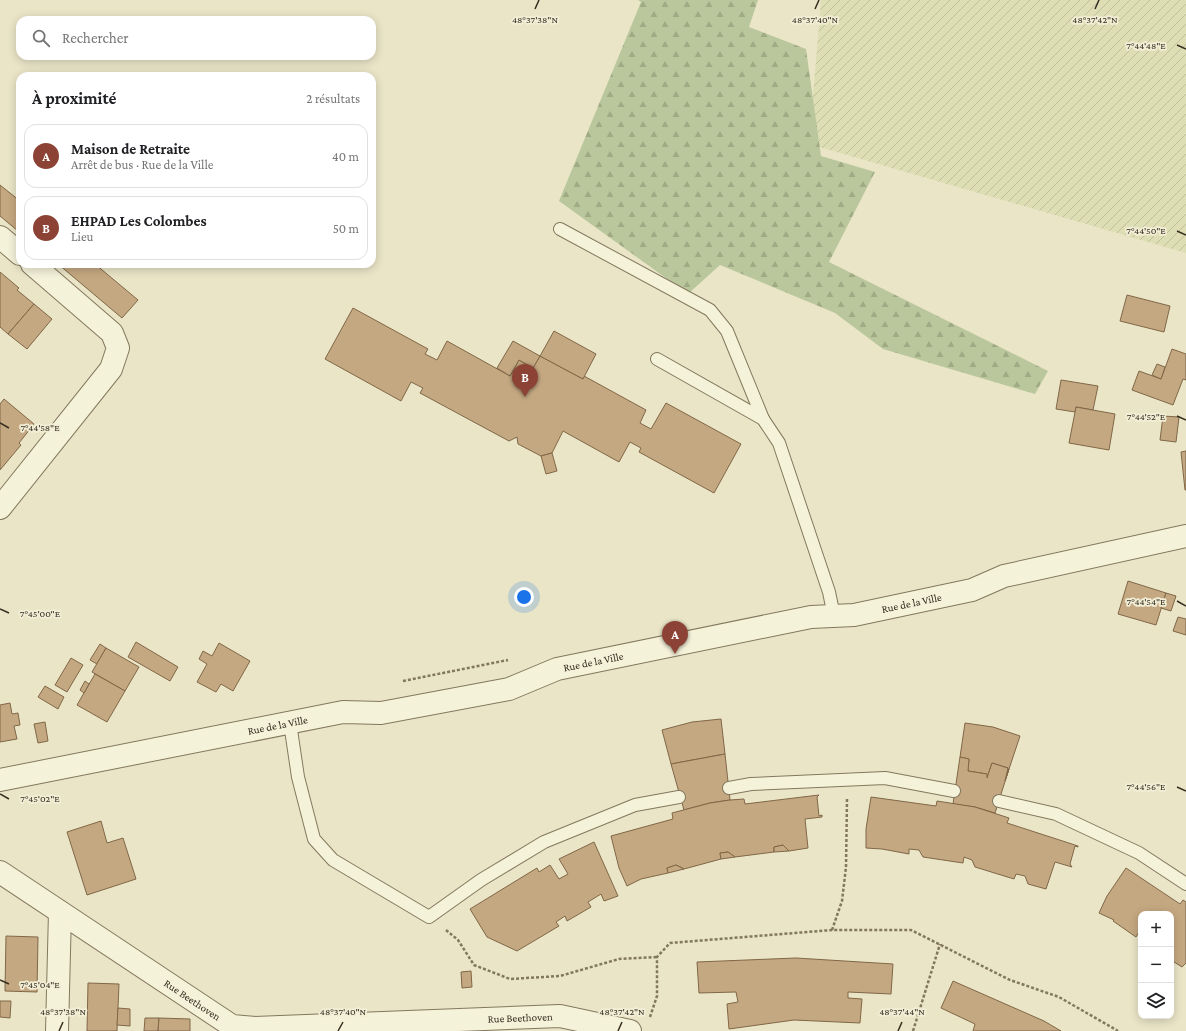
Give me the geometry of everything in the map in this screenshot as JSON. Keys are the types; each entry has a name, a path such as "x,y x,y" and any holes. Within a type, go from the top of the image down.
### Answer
{"street":[{"path":"0,237 16,251"},
{"path":"0,508 111,369 118,348 112,333 37,268"},
{"name":"Rue de la Ville","path":"0,780 343,712 381,713 509,689 557,669 811,617 854,615 972,590 1004,576 1186,536"},
{"name":"Rue Beethoven","path":"0,872 232,1026 255,1030 560,1016 624,1028"},
{"path":"57,1031 60,912"}],"lane":[{"path":"560,229 710,310 727,331 763,419 779,443 829,592 834,616"},
{"path":"657,359 763,419"},
{"path":"290,723 298,777 314,839 334,860 429,917 481,880 544,842 635,805 679,796"},
{"path":"729,788 751,784 884,778 954,791"},
{"path":"999,801 1056,814 1139,852 1186,884"}],"path":[{"path":"832,930 842,901 846,867 847,779"},
{"path":"429,917 458,940 474,965 510,979 560,976 619,959 657,957"},
{"path":"624,1028 657,996 657,957 670,943 832,930 911,930 1010,980 1059,997 1118,1031"},
{"path":"913,1031 940,944"}],"green space":[{"path":"638,0 758,0 749,27 806,49 821,156 875,172 829,262 1048,371 1035,394 883,349 835,313 720,265 688,294 559,201 641,2"},
{"path":"821,0 1186,0 1186,253 809,144"}],"building":[{"path":"0,185 16,198 16,229 0,216"},
{"path":"63,268 100,268 138,300 122,318"},
{"path":"0,272 19,288 17,290 34,304 8,334 0,327"},
{"path":"1127,295 1170,306 1164,332 1120,321"},
{"path":"34,304 52,319 27,349 8,334"},
{"path":"353,308 428,349 425,354 437,360 447,341 510,376 519,360 533,368 540,356 583,379 584,376 646,410 640,423 651,429 666,403 741,444 714,493 639,452 641,448 630,442 619,462 563,431 552,453 541,456 518,444 517,437 509,441 420,393 423,388 411,382 401,401 325,359"},
{"path":"554,331 596,354 583,379 540,356"},
{"path":"513,341 540,356 533,368 519,360 510,376 497,368"},
{"path":"1172,349 1186,354 1186,380 1183,379 1173,405 1132,390 1139,371 1161,379"},
{"path":"1157,364 1165,367 1161,379 1152,375"},
{"path":"1061,380 1098,386 1093,410 1076,407 1075,412 1056,409"},
{"path":"4,399 34,424 19,443 21,445 0,470 0,404"},
{"path":"1076,407 1115,414 1109,450 1069,443"},
{"path":"1163,416 1179,417 1176,442 1160,440"},
{"path":"1186,451 1186,490 1185,490 1181,452"},
{"path":"552,453 557,471 546,474 541,456"},
{"path":"1128,581 1166,593 1156,625 1118,614"},
{"path":"1166,593 1176,596 1171,611 1161,608"},
{"path":"1178,617 1186,619 1186,635 1173,631"},
{"path":"136,642 178,667 170,681 128,657"},
{"path":"219,643 250,661 233,691 221,684 216,692 197,682 207,664 199,659 203,651 212,656"},
{"path":"100,644 106,648 97,664 90,660"},
{"path":"106,648 139,667 125,691 92,672"},
{"path":"71,658 83,665 67,692 55,685"},
{"path":"95,674 125,691 107,722 77,705"},
{"path":"85,681 89,684 84,693 80,690"},
{"path":"45,686 64,697 58,709 38,697"},
{"path":"10,703 12,714 18,713 20,725 14,726 17,739 0,742 0,705"},
{"path":"721,719 725,754 671,764 662,730 692,722"},
{"path":"45,722 48,741 38,743 34,724"},
{"path":"965,723 993,727 1020,736 1005,781 1008,768 992,763 987,778 987,774 968,771 969,759 960,757"},
{"path":"725,754 730,800 710,803 684,810 671,764"},
{"path":"960,757 969,759 968,771 987,774 987,778 992,763 1008,768 1005,781 1009,769 995,813 975,807 953,804"},
{"path":"819,795 817,797 819,816 822,815 822,817 805,819 808,848 789,851 783,845 774,847 774,852 735,857 728,852 720,853 721,859 684,869 676,865 667,868 668,873 641,879 627,886 619,868 611,836 673,819 672,813 710,803 730,800 744,799 745,804"},
{"path":"871,797 936,806 937,801 975,807 1009,818 1007,823 1078,847 1075,846 1070,864 1072,867 1055,862 1046,889 1028,884 1025,876 1016,874 1014,879 975,867 972,860 964,857 963,863 923,857 919,850 909,849 909,854 882,849 866,848 866,829"},
{"path":"101,821 107,843 123,838 136,879 87,895 67,832"},
{"path":"594,842 618,896 604,901 601,894 588,902 591,907 567,921 565,916 556,922 559,926 517,951 487,937 470,909 537,868 539,872 550,865 559,879 568,874 559,859"},
{"path":"783,845 789,851 774,852 774,847"},
{"path":"728,852 735,857 721,859 720,853"},
{"path":"676,865 684,869 668,873 667,868"},
{"path":"1126,868 1180,904 1183,900 1186,902 1186,963 1182,967 1174,962 1174,911 1138,911 1138,934 1136,937 1113,921 1114,920 1099,913 1107,896"},
{"path":"6,936 38,937 37,992 5,991"},
{"path":"796,958 893,964 891,994 848,992 848,998 862,999 860,1023 794,1020 729,1029 727,1004 738,1002 736,992 699,993 697,962"},
{"path":"471,971 472,987 462,988 461,972"},
{"path":"953,981 1044,1021 1061,1031 973,1031 975,1024 941,1008"},
{"path":"88,983 119,984 117,1031 87,1031"},
{"path":"0,1001 11,1001 10,1018 0,1017"},
{"path":"118,1008 130,1009 130,1026 117,1025"},
{"path":"145,1018 159,1018 158,1031 144,1031"},
{"path":"159,1018 190,1019 190,1031 158,1031"}],"place":[{"name":"EHPAD Les Colombes","path":"525,397"},
{"name":"Maison de Retraite","path":"675,654"}]}
